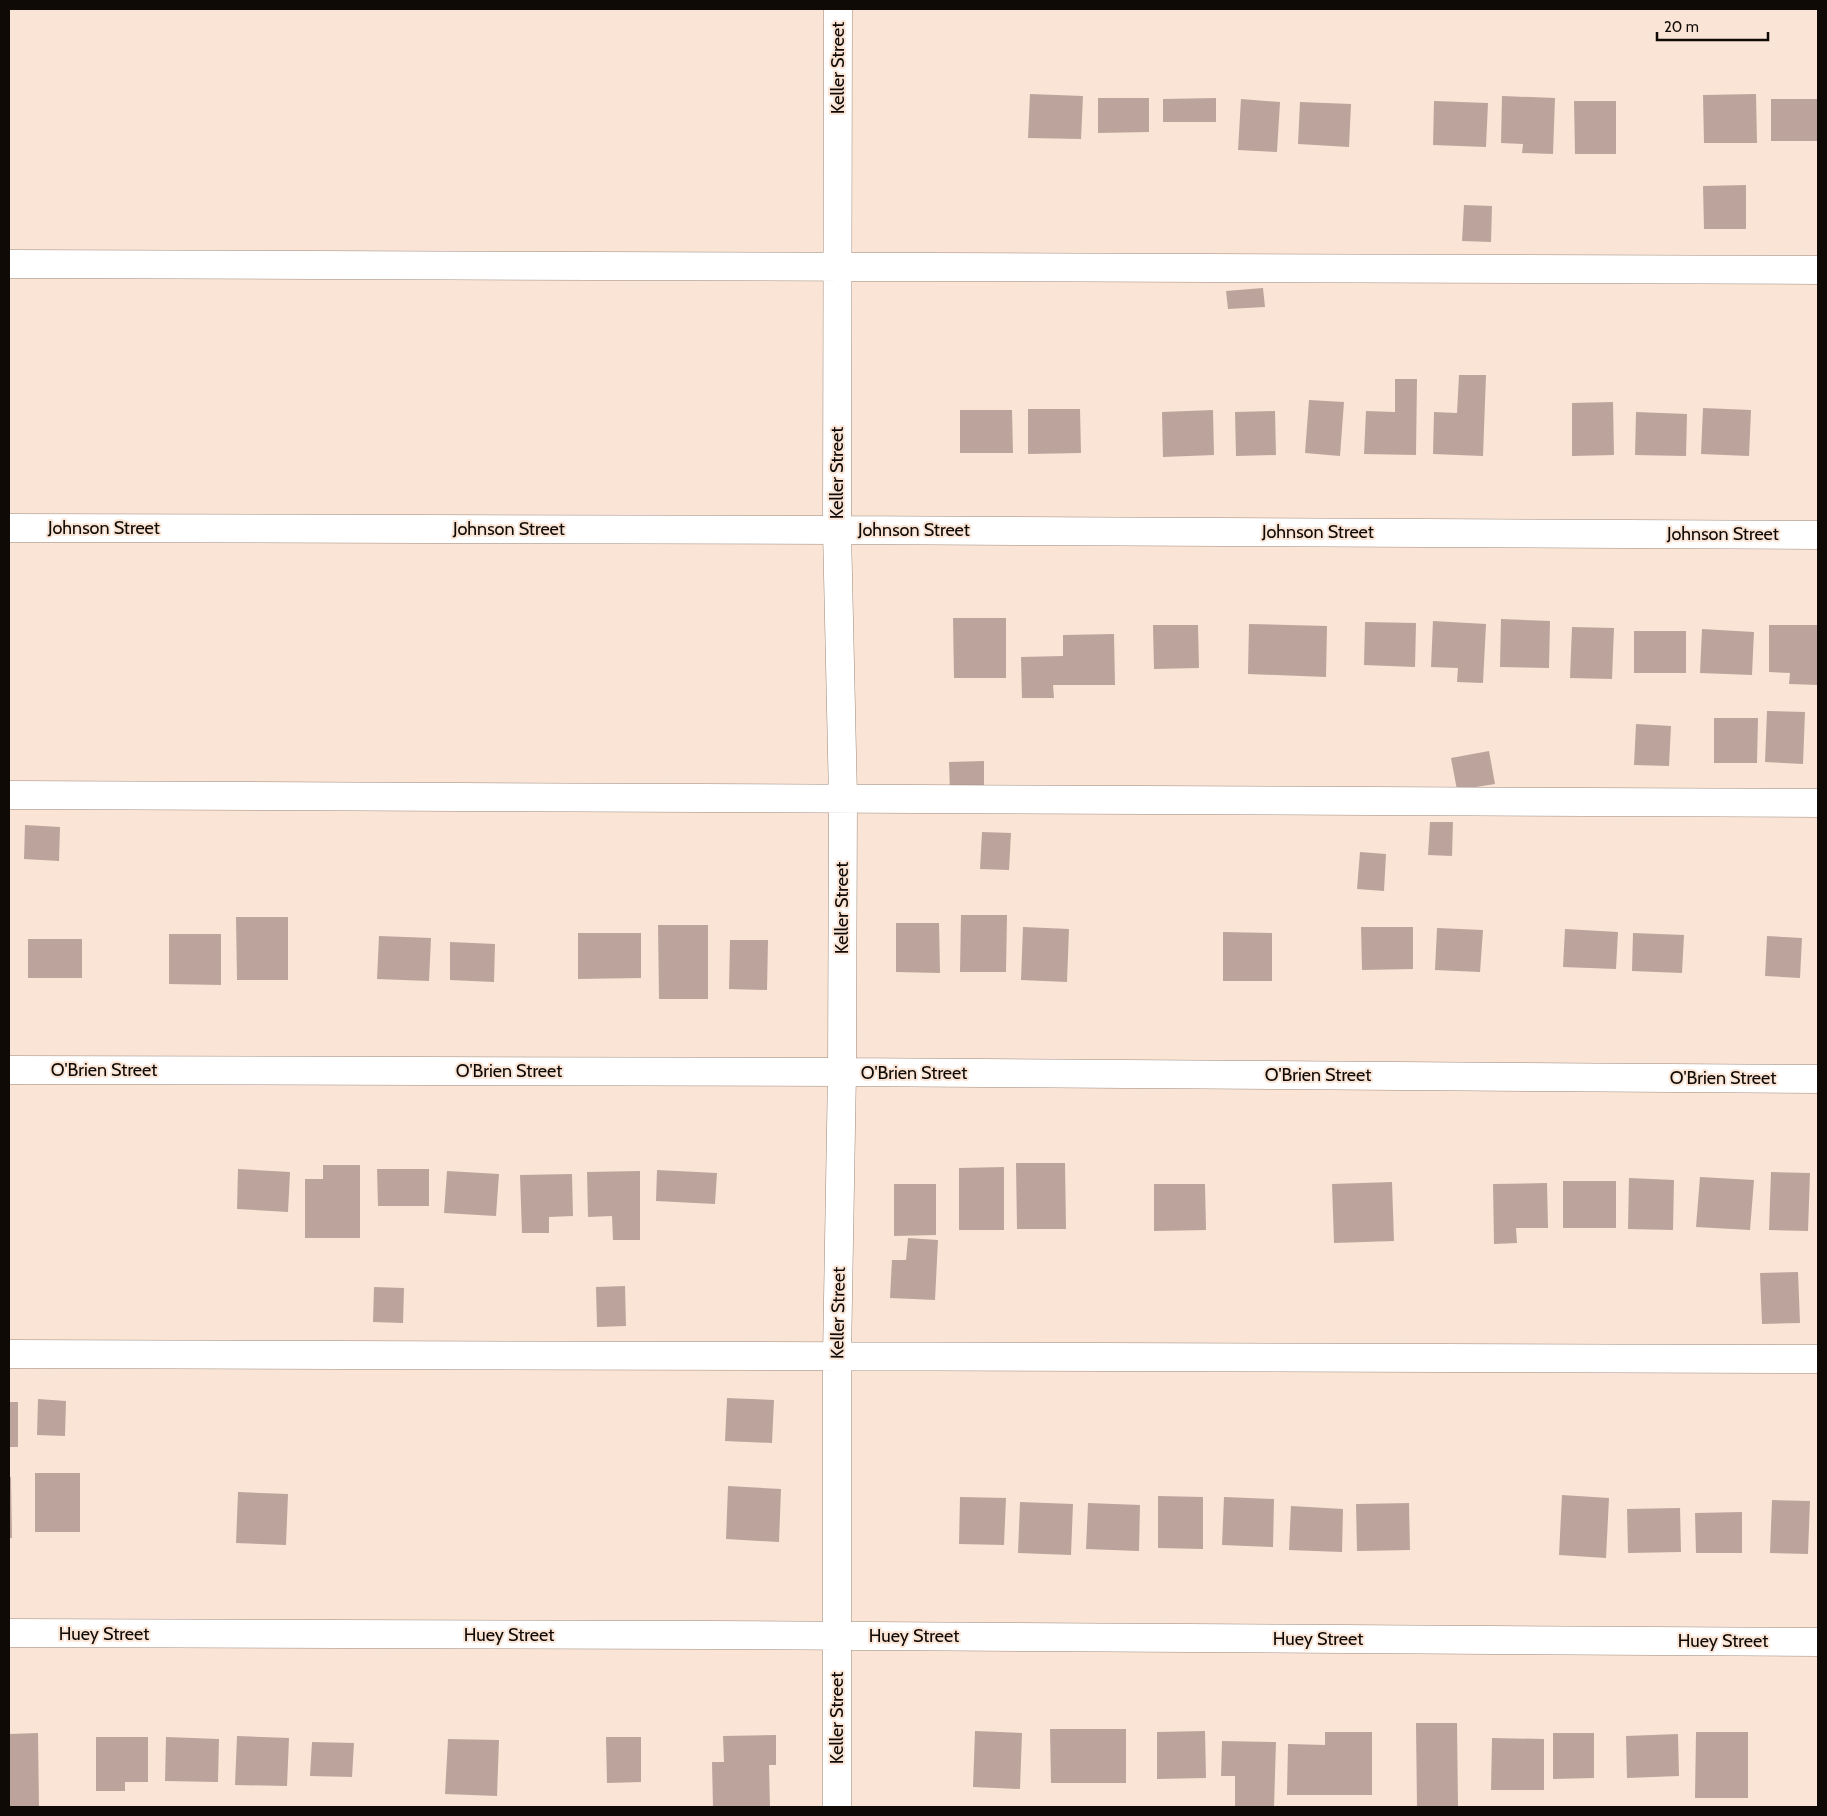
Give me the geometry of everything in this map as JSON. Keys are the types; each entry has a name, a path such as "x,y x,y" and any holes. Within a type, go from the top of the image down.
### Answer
{"street":[{"name":"Keller Street","path":"837,1807 837,1356 842,1072 843,798 837,530 838,9"},
{"path":"9,264 1818,270"},
{"name":"Johnson Street","path":"9,528 1818,535"},
{"path":"9,795 1818,804"},
{"name":"O'Brien Street","path":"9,1070 842,1072 1818,1079"},
{"path":"9,1354 1818,1360"},
{"name":"Huey Street","path":"9,1634 836,1636 1818,1642"}],"building":[{"path":"1030,94 1083,96 1081,139 1028,138"},
{"path":"1756,94 1757,143 1704,143 1703,95"},
{"path":"1502,96 1555,98 1553,154 1522,153 1523,144 1501,143"},
{"path":"1098,98 1149,98 1149,132 1098,133"},
{"path":"1216,98 1216,122 1163,122 1163,99"},
{"path":"1241,99 1280,102 1277,152 1238,150"},
{"path":"1771,99 1818,99 1818,141 1771,141"},
{"path":"1434,101 1488,103 1486,147 1433,145"},
{"path":"1574,101 1616,101 1616,154 1575,154"},
{"path":"1300,102 1351,104 1349,147 1298,144"},
{"path":"1746,185 1746,229 1704,229 1703,186"},
{"path":"1464,205 1492,206 1491,242 1462,241"},
{"path":"1263,288 1265,307 1228,309 1226,291"},
{"path":"1459,375 1486,375 1483,456 1433,454 1434,412 1457,413"},
{"path":"1395,379 1417,379 1416,455 1364,454 1366,411 1395,412"},
{"path":"1309,400 1344,402 1340,456 1305,453"},
{"path":"1613,402 1614,455 1572,456 1572,403"},
{"path":"1703,408 1751,410 1749,456 1701,454"},
{"path":"1028,409 1080,409 1081,453 1028,454"},
{"path":"960,410 1012,410 1013,453 960,453"},
{"path":"1213,410 1214,455 1163,457 1162,412"},
{"path":"1275,411 1276,455 1236,456 1235,412"},
{"path":"1636,412 1687,414 1686,456 1635,455"},
{"path":"953,618 1006,618 1006,678 954,678"},
{"path":"1501,619 1550,621 1549,668 1500,667"},
{"path":"1433,621 1486,624 1483,683 1457,682 1458,668 1431,667"},
{"path":"1365,622 1416,623 1415,667 1364,665"},
{"path":"1249,624 1327,626 1326,677 1248,674"},
{"path":"1153,625 1198,625 1199,668 1154,669"},
{"path":"1769,625 1818,625 1818,685 1789,684 1790,673 1769,672"},
{"path":"1572,627 1614,628 1612,679 1570,678"},
{"path":"1702,629 1754,632 1752,675 1700,673"},
{"path":"1634,631 1686,631 1686,673 1634,673"},
{"path":"1114,634 1115,685 1053,685 1054,698 1022,698 1021,657 1063,656 1063,635"},
{"path":"1767,711 1805,712 1803,764 1765,762"},
{"path":"1714,718 1758,718 1757,763 1714,763"},
{"path":"1636,724 1671,726 1669,766 1634,765"},
{"path":"1489,751 1495,784 1457,790 1451,758"},
{"path":"984,761 984,792 950,793 949,762"},
{"path":"1430,822 1453,822 1452,856 1428,855"},
{"path":"25,825 60,827 59,861 24,859"},
{"path":"982,832 1011,833 1009,870 980,869"},
{"path":"1360,852 1386,854 1384,891 1357,889"},
{"path":"961,915 1007,915 1006,972 960,972"},
{"path":"236,917 288,917 288,980 237,980"},
{"path":"896,923 939,923 940,973 896,972"},
{"path":"658,925 708,925 708,999 659,999"},
{"path":"1023,927 1069,929 1067,982 1021,980"},
{"path":"1361,927 1413,927 1413,969 1362,970"},
{"path":"1437,928 1483,930 1480,972 1435,970"},
{"path":"1565,929 1618,932 1616,969 1563,967"},
{"path":"1223,932 1272,933 1272,981 1223,981"},
{"path":"578,933 641,933 641,978 578,979"},
{"path":"1633,933 1684,935 1682,973 1632,971"},
{"path":"169,934 221,934 221,985 169,984"},
{"path":"379,936 431,938 429,981 377,979"},
{"path":"1767,936 1802,938 1800,978 1765,976"},
{"path":"28,939 82,939 82,978 28,978"},
{"path":"730,940 768,940 767,990 729,989"},
{"path":"450,942 495,944 494,982 450,980"},
{"path":"1016,1163 1065,1163 1066,1229 1017,1229"},
{"path":"323,1165 360,1165 360,1238 305,1238 305,1179 323,1179"},
{"path":"1004,1167 1004,1230 959,1230 959,1168"},
{"path":"238,1169 290,1172 288,1212 237,1209"},
{"path":"377,1169 429,1169 429,1206 378,1206"},
{"path":"657,1170 717,1173 715,1204 656,1201"},
{"path":"447,1171 499,1174 496,1216 444,1213"},
{"path":"640,1171 640,1240 613,1240 612,1216 588,1217 587,1172"},
{"path":"1771,1172 1810,1173 1808,1231 1769,1230"},
{"path":"572,1174 573,1216 549,1217 549,1233 522,1233 520,1175"},
{"path":"1700,1177 1754,1180 1750,1230 1696,1227"},
{"path":"1629,1178 1674,1180 1673,1230 1628,1229"},
{"path":"1563,1181 1616,1181 1616,1228 1563,1228"},
{"path":"1392,1182 1394,1241 1334,1243 1332,1184"},
{"path":"1547,1183 1548,1228 1516,1228 1517,1243 1494,1244 1493,1184"},
{"path":"894,1184 936,1184 936,1235 894,1236"},
{"path":"1154,1184 1205,1184 1206,1230 1154,1231"},
{"path":"908,1238 938,1240 935,1300 890,1298 892,1260 906,1260"},
{"path":"1798,1272 1800,1323 1762,1324 1760,1273"},
{"path":"625,1286 626,1326 597,1327 596,1287"},
{"path":"374,1287 404,1288 403,1323 373,1322"},
{"path":"727,1398 774,1400 772,1443 725,1441"},
{"path":"38,1399 66,1401 65,1436 37,1435"},
{"path":"9,1402 18,1402 18,1447 9,1447"},
{"path":"35,1473 80,1473 80,1532 35,1532"},
{"path":"9,1477 11,1477 12,1538 9,1538"},
{"path":"728,1486 781,1489 779,1542 726,1539"},
{"path":"238,1492 288,1494 286,1545 236,1543"},
{"path":"1562,1495 1609,1498 1606,1558 1559,1555"},
{"path":"1158,1496 1203,1497 1203,1549 1158,1548"},
{"path":"960,1497 1006,1498 1004,1545 959,1544"},
{"path":"1224,1497 1274,1499 1273,1547 1222,1545"},
{"path":"1772,1500 1810,1501 1808,1554 1770,1553"},
{"path":"1020,1502 1073,1504 1071,1555 1018,1553"},
{"path":"1088,1503 1140,1505 1139,1551 1086,1549"},
{"path":"1409,1503 1410,1550 1357,1551 1356,1504"},
{"path":"1291,1506 1343,1509 1342,1552 1289,1550"},
{"path":"1680,1508 1681,1552 1628,1553 1627,1509"},
{"path":"1742,1512 1742,1553 1696,1553 1695,1513"},
{"path":"1416,1723 1457,1723 1458,1807 1417,1807"},
{"path":"1050,1729 1126,1729 1126,1783 1051,1783"},
{"path":"975,1731 1022,1733 1020,1789 973,1787"},
{"path":"1205,1731 1206,1778 1157,1779 1157,1732"},
{"path":"1325,1732 1372,1732 1372,1795 1287,1795 1288,1744 1325,1745"},
{"path":"1696,1732 1748,1732 1748,1798 1695,1798"},
{"path":"38,1733 39,1807 9,1807 9,1734"},
{"path":"1553,1733 1594,1733 1594,1778 1553,1779"},
{"path":"1678,1734 1679,1776 1627,1778 1626,1736"},
{"path":"776,1735 776,1765 769,1765 770,1807 713,1807 712,1762 724,1762 723,1736"},
{"path":"237,1736 289,1738 287,1786 235,1785"},
{"path":"96,1737 148,1737 148,1782 125,1782 125,1791 96,1791"},
{"path":"166,1737 219,1739 218,1782 165,1781"},
{"path":"606,1737 641,1737 641,1782 607,1783"},
{"path":"1492,1738 1544,1739 1544,1790 1491,1790"},
{"path":"448,1739 499,1740 497,1796 445,1794"},
{"path":"1222,1741 1276,1742 1274,1807 1235,1807 1235,1776 1221,1776"},
{"path":"312,1742 354,1743 352,1777 310,1776"}]}
